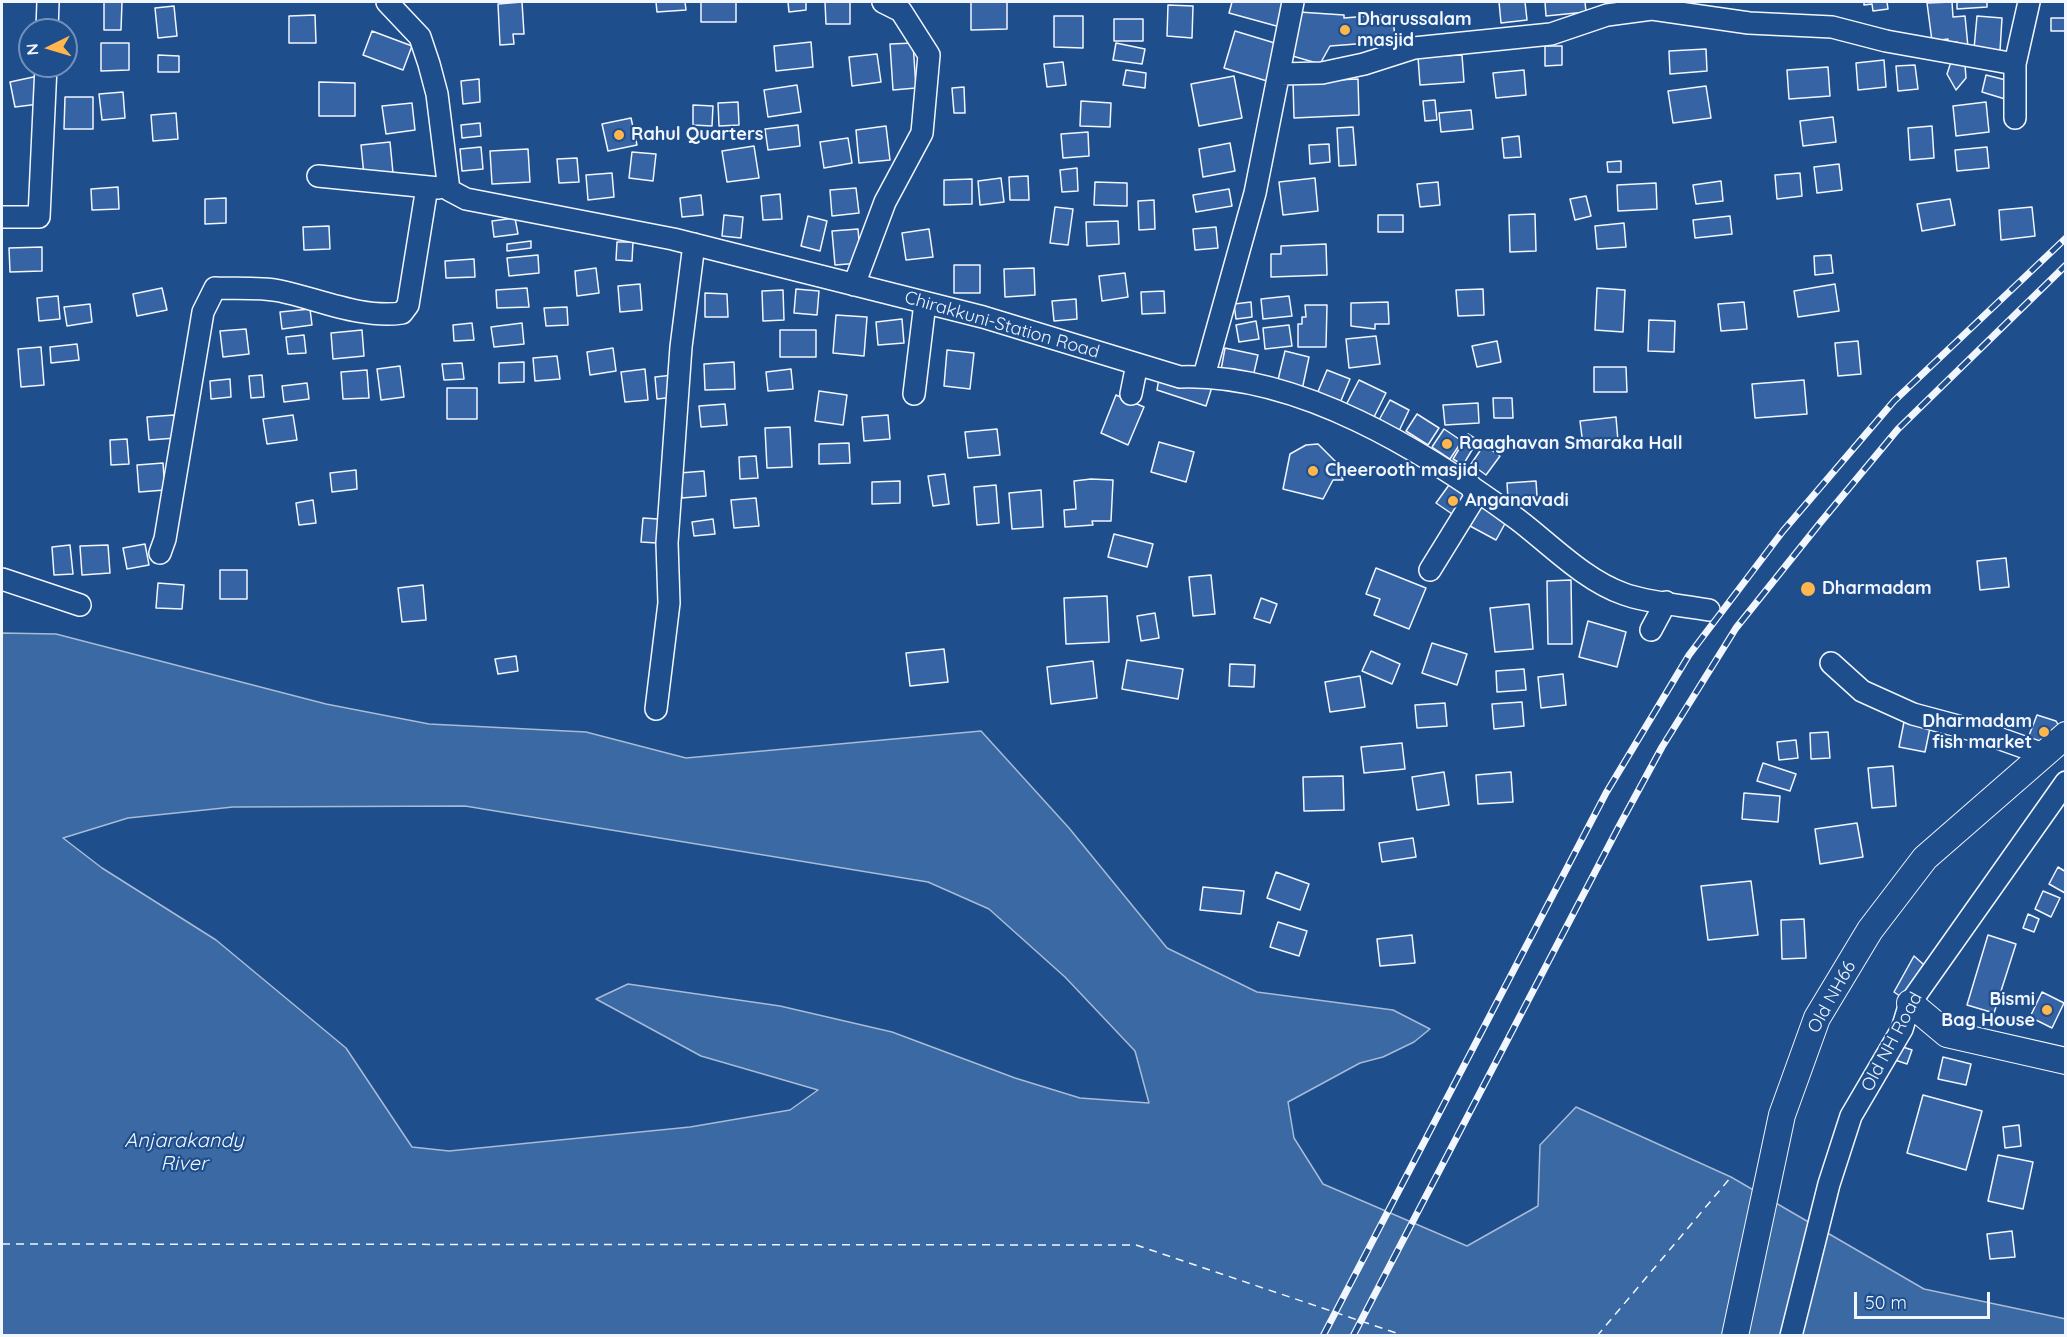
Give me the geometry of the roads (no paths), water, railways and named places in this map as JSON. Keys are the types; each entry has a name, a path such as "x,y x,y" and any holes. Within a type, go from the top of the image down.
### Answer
{"main road":[{"name":"Old NH66","path":"1735,1335 1782,1115 1816,1018 1870,930 1925,858 2066,735"},
{"path":"1910,1003 1947,1034 2066,1062"}],"street":[{"path":"47,18 48,2"},
{"path":"387,2 420,37 429,64 436,94 448,189"},
{"path":"854,285 885,202 922,133 928,55 901,11 883,2"},
{"path":"1204,376 1255,193 1293,2"},
{"path":"2015,118 2015,64 2029,2"},
{"path":"1280,74 1322,73 1365,64 1414,48 1551,34 1607,15 1652,9 1749,23 1833,27 1886,41 2015,64"},
{"path":"2,216 39,217 45,78"},
{"name":"Chirakkuni-Station Road","path":"318,176 448,189 466,199 694,244 811,281 854,285 925,303 1060,339 1180,377 1204,376 1274,388 1359,422 1452,472 1597,581 1625,595 1708,610"},
{"path":"160,553 165,539 203,312 215,288 277,290 364,311 390,315 402,313 408,305 427,187"},
{"path":"656,709 669,603 667,543 681,347 694,244"},
{"path":"914,394 925,303"},
{"path":"1131,394 1137,364"},
{"path":"1430,570 1459,527 1475,496 1471,486"},
{"path":"2,579 80,605"},
{"path":"1651,630 1666,602"},
{"path":"1831,663 1862,692 1912,714 1984,733 2043,754"},
{"name":"Old NH Road","path":"1791,1335 1829,1184 1851,1116 1902,1029 1910,1003 2066,782"}],"water":[{"name":"Anjarakandy River","path":"2,633 56,634 326,704 429,724 586,732 686,758 981,731 1069,828 1167,948 1257,992 1393,1010 1430,1029 1414,1042 1383,1057 1360,1063 1288,1102 1294,1138 1323,1184 1467,1246 1538,1206 1540,1145 1576,1107 1731,1177 1924,1289 2066,1319 2065,1336 2,1336","holes":["465,806 928,882 989,909 1065,977 1135,1051 1149,1103 1080,1098 1015,1078 892,1032 780,1006 628,984 596,999 701,1056 818,1090 790,1110 690,1127 449,1151 412,1147 346,1048 216,940 102,868 63,838 128,818 233,807"]}],"railway":[{"path":"1323,1336 1606,793 1689,655 1783,531 1894,401 2066,238"},
{"path":"1353,1336 1618,828 1662,747 1736,628 1898,429 2066,265"}],"place":[{"name":"Dharussalam masjid","path":"1345,30"},
{"name":"Rahul Quarters","path":"619,135"},
{"name":"Raaghavan Smaraka Hall","path":"1447,444"},
{"name":"Cheerooth masjid","path":"1313,471"},
{"name":"Anganavadi","path":"1453,501"},
{"name":"Dharmadam","path":"1808,589"},
{"name":"Dharmadam fish market","path":"2044,732"},
{"name":"Bismi Bag House","path":"2047,1010"}]}
